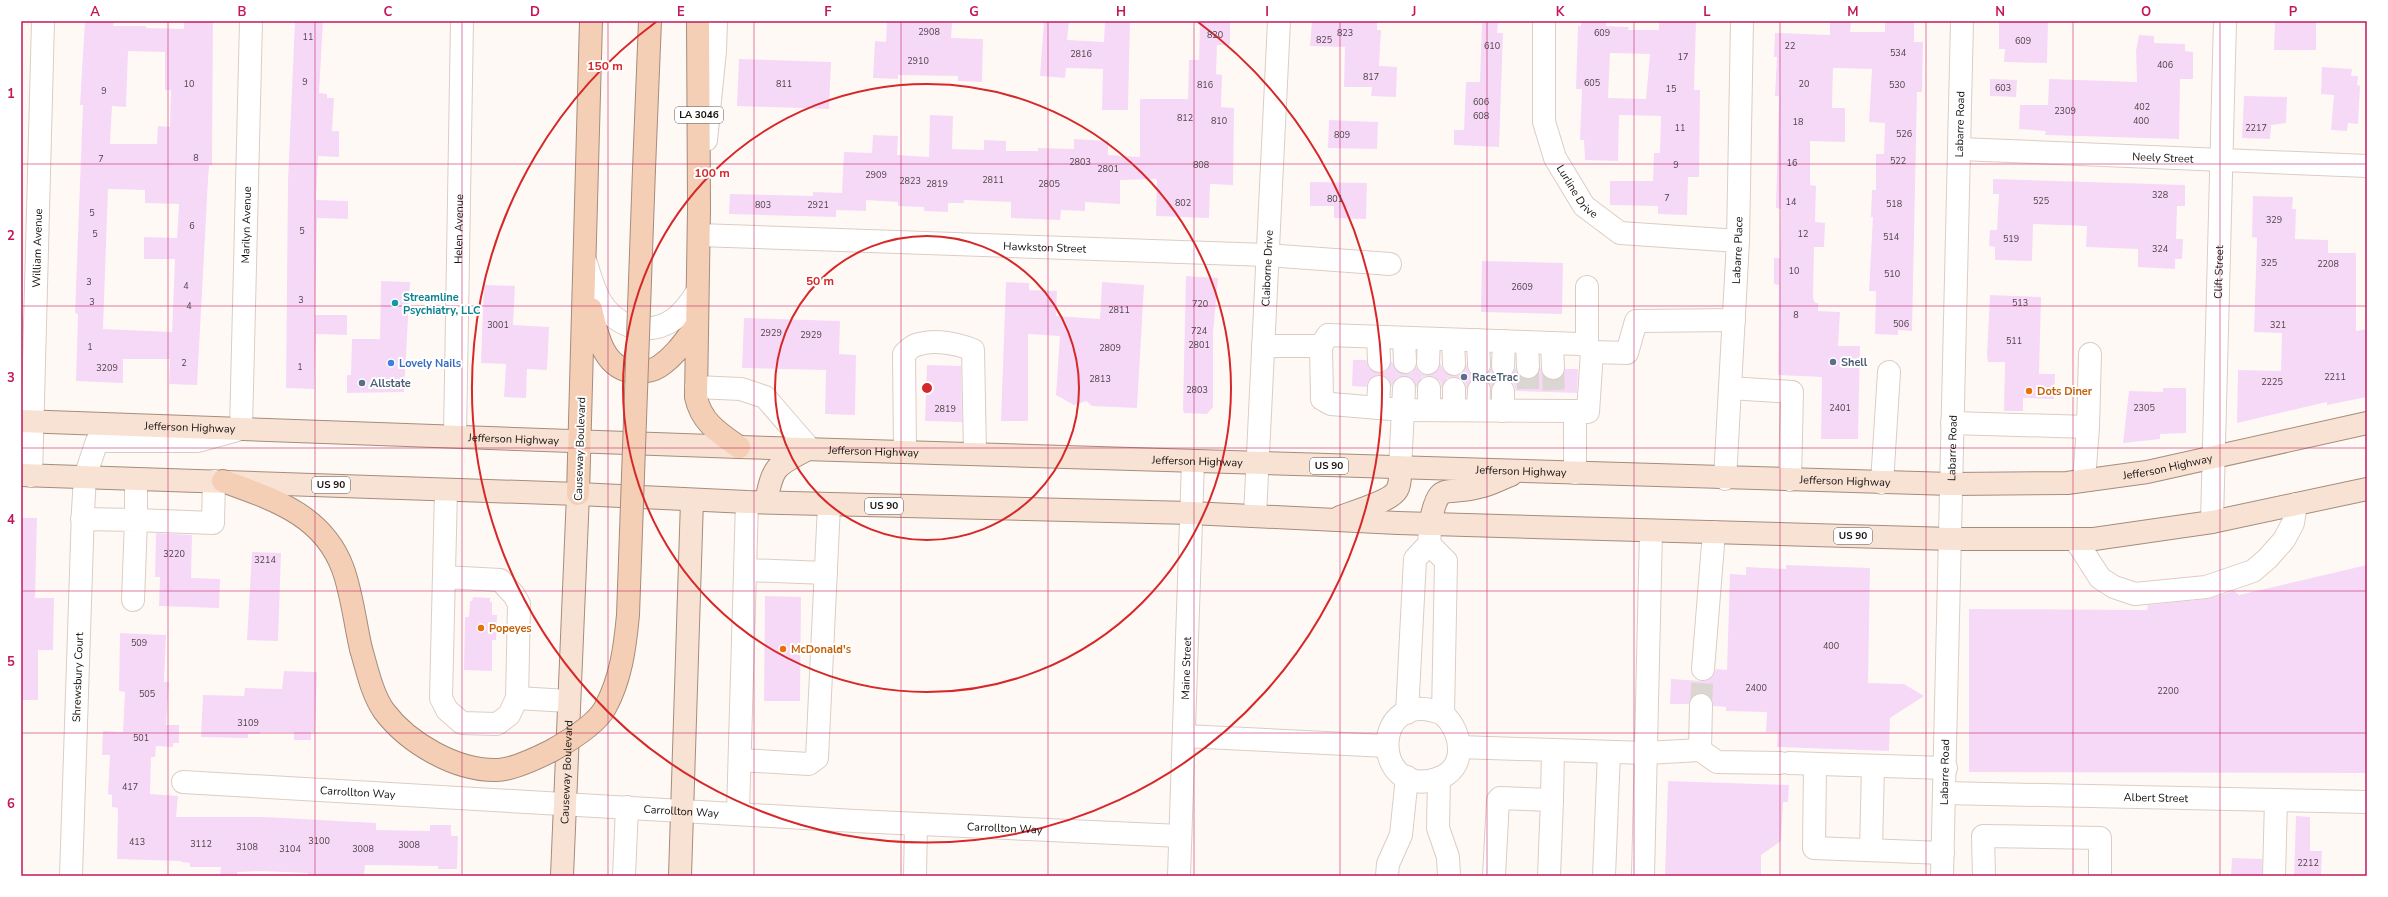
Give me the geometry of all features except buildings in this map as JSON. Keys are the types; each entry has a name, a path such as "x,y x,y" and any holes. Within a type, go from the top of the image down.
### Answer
{"highway":[{"name":"Causeway Boulevard","path":"578,494 591,21"},
{"path":"218,481 263,496 300,513 324,536 343,568 361,649 372,686 383,710 399,727 435,753 468,766 497,770 535,759 574,738 605,709 623,663 628,615 650,21"},
{"name":"LA 3046","path":"698,21 699,235 696,387 698,409 711,426 739,447"},
{"path":"584,285 598,336 609,358 619,369 640,372 660,367 674,354 697,324"}],"main road":[{"name":"Jefferson Highway","path":"27,421 739,447 975,453 1725,479 1950,484 2067,483 2148,472 2367,423"},
{"path":"756,502 778,464 809,448"},
{"path":"1334,520 1389,498 1396,491 1400,483 1400,468"},
{"path":"1430,534 1434,502 1440,494 1448,490 1478,488 1522,471"},
{"name":"US 90","path":"26,475 578,494 829,505 1191,513 1334,520 1430,534 1651,531 1950,539 2094,539 2212,522 2367,489"},
{"name":"Causeway Boulevard","path":"562,876 568,701 578,494"},
{"path":"680,876 692,500"}],"street":[{"name":"William Avenue","path":"26,475 28,369 43,21"},
{"name":"Marilyn Avenue","path":"241,429 252,21"},
{"name":"Helen Avenue","path":"455,436 462,21"},
{"path":"699,209 715,51 716,21"},
{"name":"Claiborne Drive","path":"1255,516 1278,21"},
{"name":"Lurline Drive","path":"1544,21 1544,122 1555,158 1584,206 1620,233 1738,241"},
{"name":"Labarre Place","path":"1725,479 1738,241 1742,21"},
{"name":"Labarre Road","path":"1942,876 1946,768 1950,484 1960,149 1962,21"},
{"name":"Clift Street","path":"2212,522 2212,457 2225,21"},
{"name":"Neely Street","path":"1960,149 2367,166"},
{"name":"Hawkston Street","path":"699,235 1267,254 1390,264"},
{"path":"585,260 594,290 605,308 621,323 632,327 652,329 667,324 688,307 697,292"},
{"path":"1588,287 1590,349 1588,412 1575,411 1554,402 1454,400 1429,410 1403,410 1378,397 1331,404 1322,399 1321,346 1328,335 1552,343 1590,349 1627,353 1636,321 1734,320"},
{"path":"1378,337 1379,360"},
{"path":"1404,338 1405,362"},
{"path":"1428,363 1429,339"},
{"path":"1453,340 1454,364"},
{"path":"1478,340 1479,365"},
{"path":"1503,366 1504,341"},
{"path":"1527,342 1528,367"},
{"path":"905,451 904,354 915,345 935,343 959,344 973,350 975,453"},
{"path":"1552,343 1553,368"},
{"path":"1263,346 1321,346"},
{"path":"2084,480 2088,427 2090,354"},
{"path":"1882,483 1889,372"},
{"path":"696,387 741,389 765,397 809,448"},
{"path":"1400,468 1404,388"},
{"path":"1429,388 1429,410"},
{"path":"1730,388 1792,392 1790,480"},
{"path":"1575,411 1576,473"},
{"path":"1952,423 2088,427"},
{"name":"Shrewsbury Court","path":"72,876 82,519 85,477 97,441 198,441 241,429"},
{"name":"Maine Street","path":"1179,876 1193,461"},
{"path":"133,600 136,479"},
{"path":"82,519 213,523 218,481"},
{"path":"445,577 500,580 514,595 518,604 517,698 509,715 497,724 462,723 447,710 441,698 446,490"},
{"path":"738,813 746,570 756,502"},
{"path":"2075,539 2100,578 2114,587 2135,594 2206,587 2253,571 2267,559 2284,540 2293,523 2296,504"},
{"path":"740,760 810,764 817,758 829,505"},
{"path":"1643,876 1651,531"},
{"path":"1703,669 1714,532"},
{"path":"1407,712 1415,559 1430,534 1446,561 1443,714"},
{"path":"746,570 826,573"},
{"path":"517,698 568,701"},
{"path":"1700,750 1702,705"},
{"path":"1421,708 1443,714 1452,722 1457,732 1459,747 1458,757 1452,768 1439,778 1418,781 1407,778 1395,769 1388,759 1386,746 1392,725 1407,712 1421,708"},
{"path":"1184,736 1386,746"},
{"path":"1459,747 1646,753 1700,750 1717,762 1946,768"},
{"path":"1549,876 1554,750"},
{"path":"1604,876 1609,752"},
{"path":"1815,764 1814,848 1943,853"},
{"path":"1871,850 1873,766"},
{"path":"1387,876 1388,864 1400,835 1407,778"},
{"path":"1439,778 1438,828 1448,857 1449,876"},
{"name":"Carrollton Way","path":"183,782 916,824 1180,836"},
{"name":"Albert Street","path":"1945,793 2367,802"},
{"path":"1494,876 1498,800 1500,798 1552,800"},
{"path":"2274,876 2276,800"},
{"path":"624,876 627,807"},
{"path":"915,876 916,824"},
{"path":"1984,876 1983,836 2100,838 2100,876"}],"tunnel":[{"path":"1528,367 1528,392"},
{"path":"1553,368 1554,392"},
{"path":"1701,705 1703,669"}],"place":[{"name":"Streamline Psychiatry, LLC","path":"395,303"},
{"name":"Shell","path":"1833,362"},
{"name":"Lovely Nails","path":"391,363"},
{"name":"RaceTrac","path":"1464,377"},
{"name":"Allstate","path":"362,383"},
{"name":"Dots Diner","path":"2029,391"},
{"name":"Popeyes","path":"481,628"},
{"name":"McDonald's","path":"783,649"}]}
